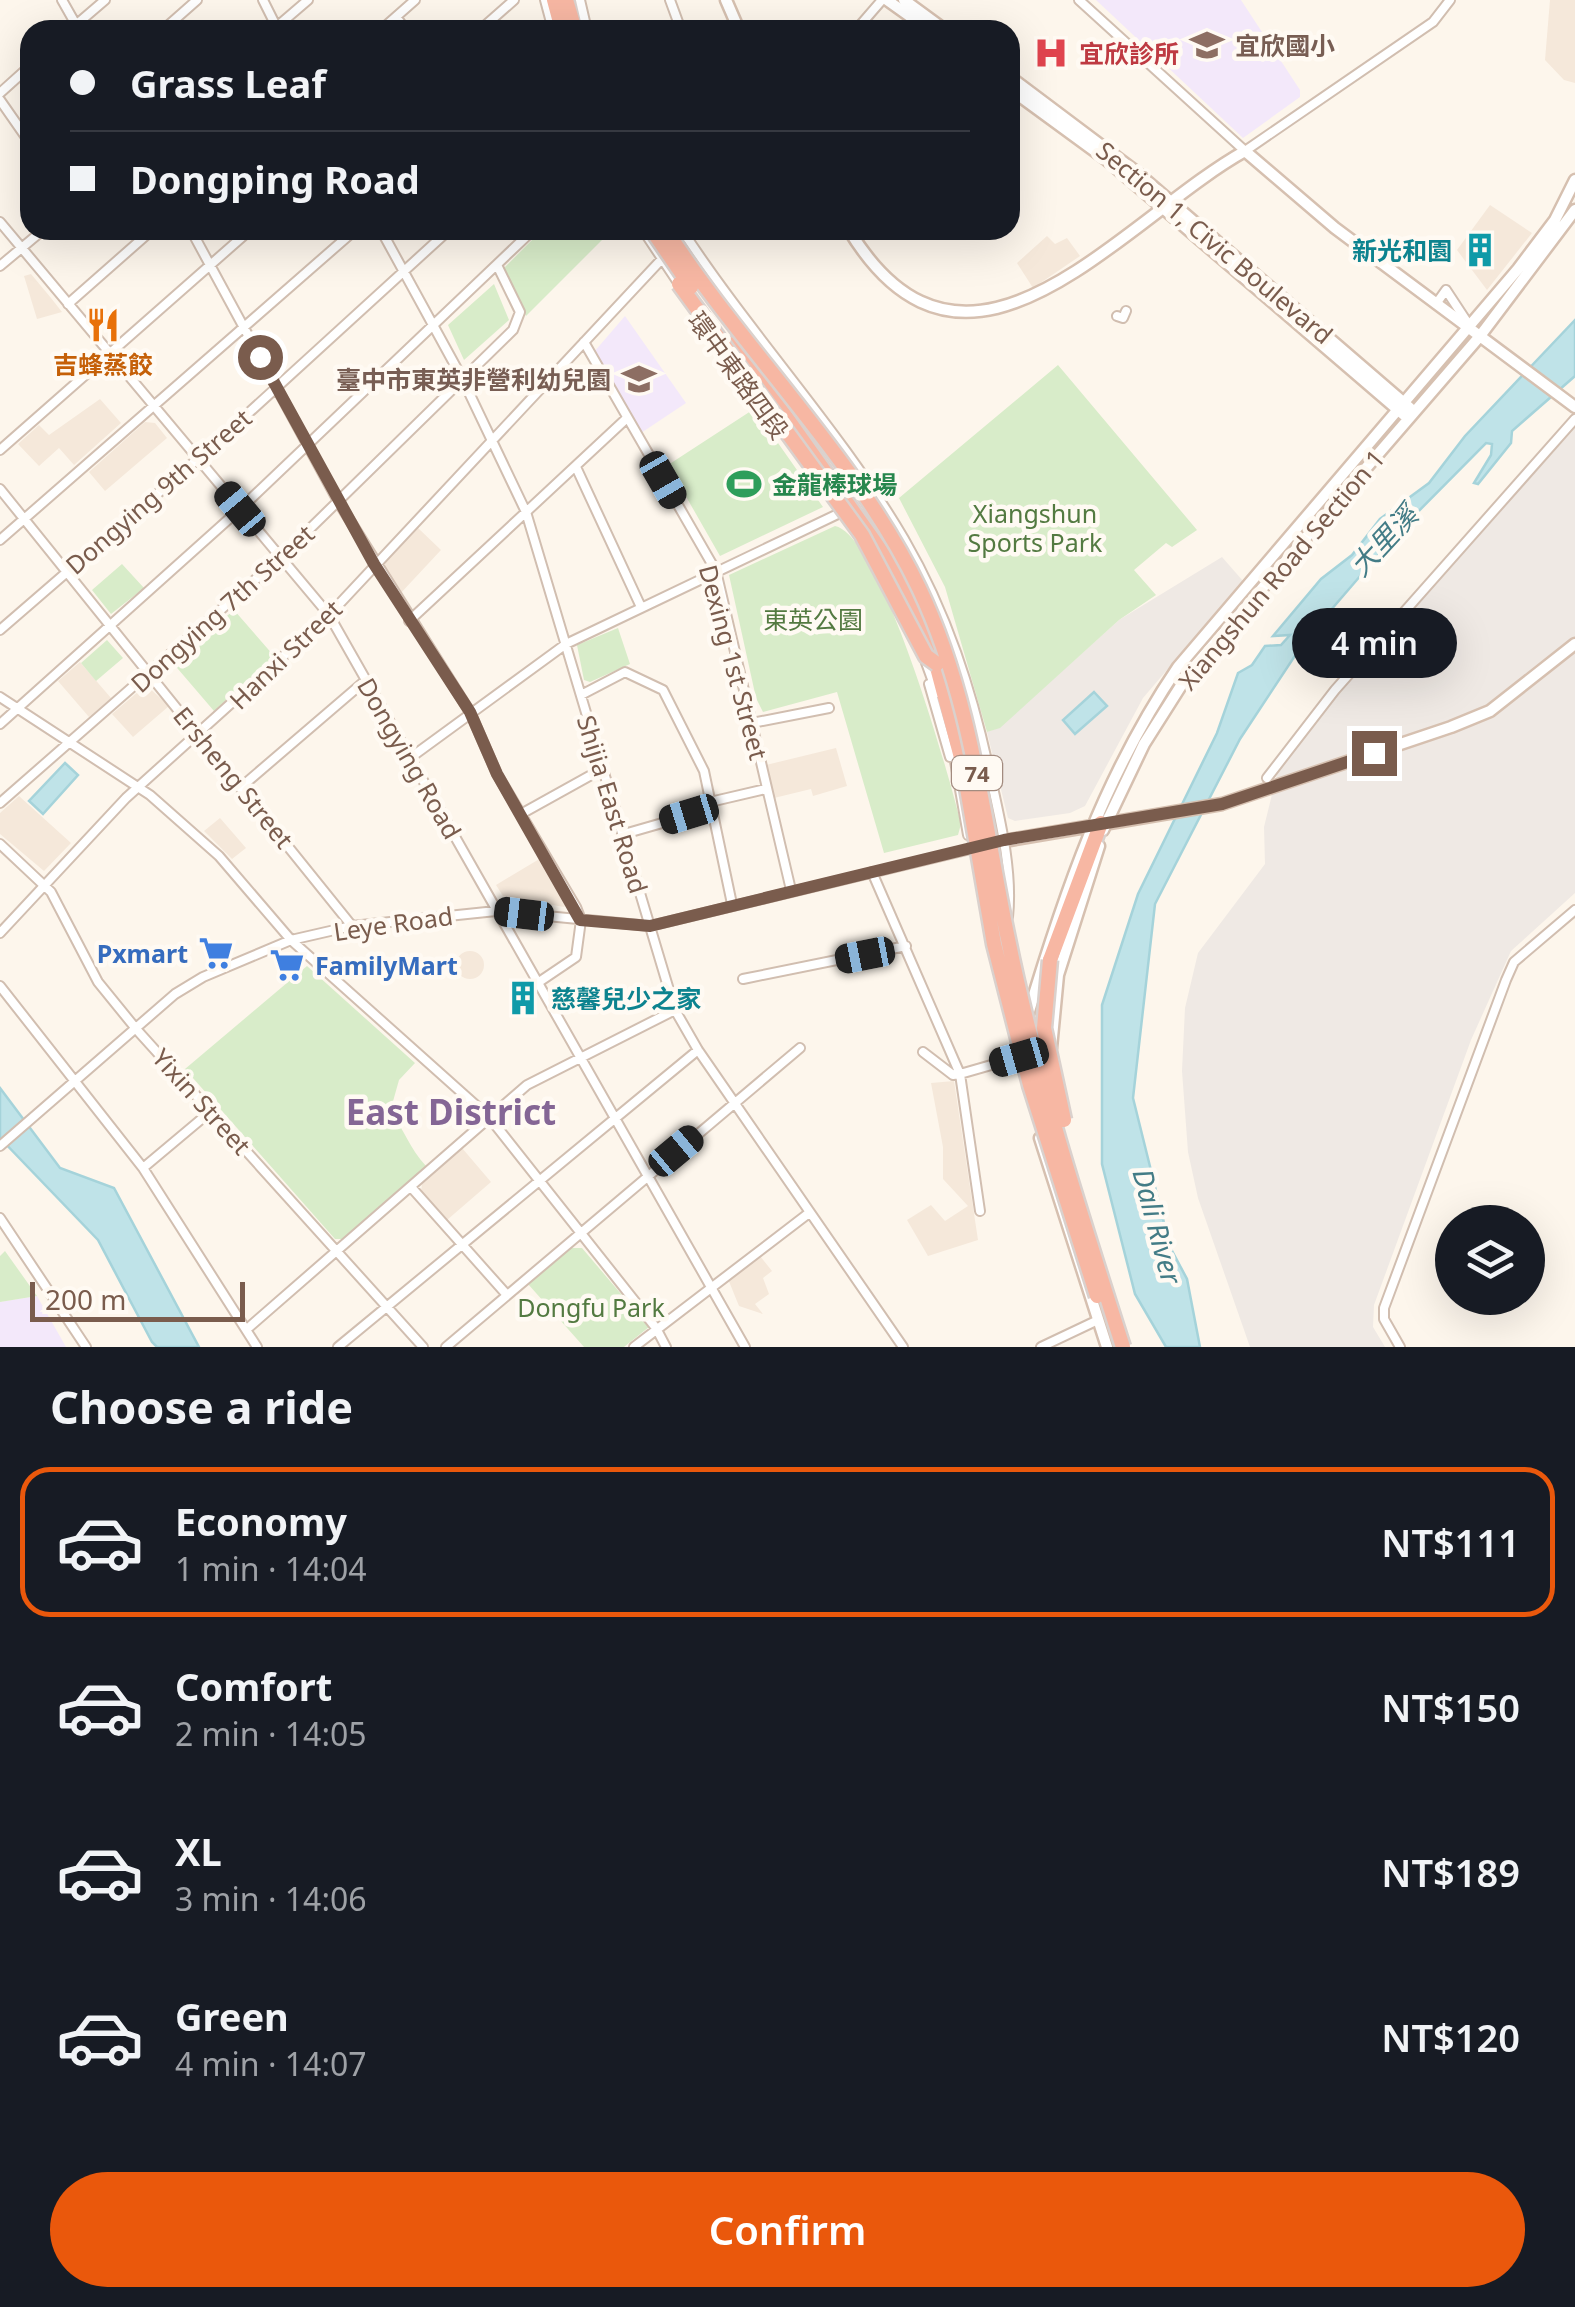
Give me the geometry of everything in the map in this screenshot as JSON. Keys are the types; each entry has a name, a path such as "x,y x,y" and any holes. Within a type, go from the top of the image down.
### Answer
{"highway":[{"name":"74","path":"659,240 884,551 936,664 963,764 994,944 1030,1085 1110,1347"},
{"name":"74","path":"673,240 883,523 922,592 958,688 1008,942 1090,1243 1123,1347"},
{"path":"678,284 862,536 926,656 936,664"},
{"path":"1090,1243 1045,1041 1044,994 1050,960 1104,822"}],"street":[{"path":"83,20 104,0"},
{"path":"175,20 198,0"},
{"path":"286,20 308,0"},
{"path":"393,20 415,0"},
{"path":"491,20 514,0"},
{"path":"865,20 884,0 914,20"},
{"path":"904,0 931,20"},
{"path":"1079,0 1291,194 1572,405"},
{"path":"854,240 864,256 904,296 936,310 978,314 1032,299 1433,22 1450,0"},
{"path":"20,76 0,97 20,127"},
{"name":"Section 1, Civic Boulevard","path":"1020,85 1111,151 1167,205 1407,412"},
{"name":"Section 1, Civic Boulevard","path":"1020,96 1167,205"},
{"name":"Xiangshun Road Section 1","path":"1476,332 1556,220 1575,180"},
{"name":"Xiangshun Road Section 1","path":"1018,1053 1049,936 1104,822 1176,690 1575,210"},
{"name":"Dongying Road","path":"0,222 329,615 744,1347"},
{"path":"0,266 30,240"},
{"path":"68,304 141,240"},
{"path":"196,240 374,564 470,712 497,774 580,920 576,957 539,982"},
{"path":"0,450 239,240"},
{"path":"0,540 343,240"},
{"name":"Shijia East Road","path":"386,240 462,378 526,512 675,1010 698,1050 902,1347"},
{"name":"Dongying 9th Street","path":"0,630 438,240"},
{"path":"0,724 240,509 523,240"},
{"path":"650,240 678,284 699,304 850,506 892,572 937,692 1000,986 1048,1170 1110,1347"},
{"name":"Hanxi Street","path":"0,933 138,788 329,615 679,240"},
{"path":"691,240 873,490 913,556 965,672 1004,840 1009,907 1000,986"},
{"name":"Dongying 7th Street","path":"0,803 281,558 520,322 520,312 497,265"},
{"name":"環中東路四段","path":"678,284 688,306 842,512 904,622 922,664 959,785"},
{"path":"1436,304 1446,290 1476,332"},
{"name":"Dexing 1st Street","path":"584,342 716,571 791,890"},
{"path":"410,621 628,418"},
{"path":"1268,778 1374,646 1575,418"},
{"path":"576,467 641,607"},
{"name":"Ersheng Street","path":"0,489 352,926"},
{"path":"410,758 566,644 842,512"},
{"path":"1004,840 1222,804 1258,793 1473,719 1513,694 1575,644"},
{"path":"581,695 620,673 656,685 704,771 732,904"},
{"path":"240,788 366,680"},
{"path":"0,697 138,788 219,856 291,940 489,1117 656,1328 666,1347"},
{"path":"752,724 829,708"},
{"path":"522,814 602,769"},
{"path":"624,834 704,811 710,802 766,789"},
{"name":"Xiangshun Road Section 1","path":"1025,1079 1050,1048 1058,975 1104,822"},
{"name":"Leye Road","path":"0,1146 191,983 291,940 352,926 496,911 650,926 1004,840"},
{"name":"Yixin Street","path":"0,844 45,884 98,982 136,1030 423,1347"},
{"path":"872,872 960,1074 980,1210"},
{"path":"1400,1347 1384,1318 1384,1308 1506,980 1514,962 1575,910"},
{"path":"743,978 906,946"},
{"path":"0,986 78,1079 143,1168 256,1347"},
{"path":"246,1329 527,1085 675,1010"},
{"path":"446,1347 800,1048"},
{"path":"338,1347 698,1050"},
{"path":"923,1052 953,1075 1018,1053"},
{"path":"143,1168 211,1110"},
{"path":"410,1187 507,1295"},
{"path":"634,1347 709,1286 810,1213"},
{"path":"0,1218 86,1347"},
{"path":"1041,1347 1098,1320"}],"shaded area":[{"name":"宜欣國小","path":"1096,0 1241,0 1300,90 1300,97 1243,138"},
{"path":"1550,0 1575,0 1575,83 1564,80 1545,60"},
{"path":"1490,205 1532,233 1487,290 1457,250"},
{"path":"1047,236 1055,244 1067,238 1080,256 1033,288 1017,263"},
{"path":"31,274 62,312 37,319 24,276"},
{"name":"臺中市東英非營利幼兒園","path":"625,316 686,403 638,435 594,352"},
{"path":"100,399 121,423 74,465 59,448 39,466 18,444 39,425 49,435"},
{"path":"145,422 155,423 167,438 105,491 89,472"},
{"path":"1575,428 1575,893 1511,951 1471,1040 1374,1305 1373,1327 1385,1347 1250,1347 1198,1198 1188,1152 1182,1071 1185,1008 1198,953 1265,864 1264,827 1279,766 1376,650"},
{"path":"418,528 441,550 399,595 383,565"},
{"path":"1222,557 1243,581 1143,698 1085,806 1070,813 1015,821 1008,818 987,732 1000,727 1119,620"},
{"path":"80,662 111,698 89,717 58,681"},
{"path":"146,685 169,706 133,737 112,714"},
{"path":"836,748 847,786 813,796 811,789 774,798 766,765"},
{"path":"19,796 71,843 44,871 0,834 0,813"},
{"path":"220,818 246,848 232,859 204,831"},
{"path":"541,858 568,902 564,907 503,896 496,885"},
{"path":"470,951 480,955 484,965 480,975 470,979 460,975 456,965 460,955"},
{"path":"954,1081 978,1240 928,1256 907,1220 931,1205 945,1221 968,1206 943,1179 943,1147 931,1083"},
{"path":"462,1148 491,1182 447,1220 421,1192 422,1184"},
{"path":"760,1256 772,1271 763,1278 769,1294 755,1304 763,1314 739,1306 728,1279"},
{"path":"37,1296 66,1347 0,1347 0,1302"}],"green space":[{"path":"532,240 602,240 526,316 504,268"},
{"path":"494,284 509,320 464,360 448,325"},
{"name":"Xiangshun Sports Park","path":"1058,365 1197,530 1172,547 1166,543 1134,570 1156,595 1119,620 1000,728 987,732 945,587 899,498"},
{"name":"金龍棒球場","path":"754,409 823,507 720,556 668,465"},
{"name":"東英公園","path":"835,526 853,540 873,570 892,612 943,758 961,824 958,835 884,853 837,692 763,712 756,698 729,575"},
{"path":"122,564 144,588 111,614 92,590"},
{"path":"234,610 274,656 214,711 172,662"},
{"path":"618,628 630,664 590,682 584,680 577,645"},
{"path":"107,640 123,658 96,681 81,663"},
{"path":"307,966 415,1063 399,1080 390,1112 426,1166 342,1239 335,1239 185,1069"},
{"name":"Dongfu Park","path":"571,1248 582,1248 649,1327 624,1347 584,1347 528,1284"},
{"path":"5,1251 37,1296 0,1302 0,1256"}],"water":[{"path":"1575,320 1575,376 1512,431 1511,443 1478,484 1474,483 1491,455 1492,444 1486,443 1398,532 1306,639 1240,739 1155,904 1133,1098 1170,1247 1187,1279 1200,1347 1166,1347 1135,1294 1102,1164 1102,1005 1138,894 1217,733 1238,673 1252,665 1265,646 1281,645 1290,635 1273,636 1321,579 1352,555 1380,519 1429,483 1465,436"},
{"path":"1094,692 1107,706 1075,734 1063,720"},
{"path":"65,763 78,775 43,814 29,801"},
{"path":"0,1088 60,1168 114,1188 199,1347 157,1347 152,1342 98,1240 0,1138"}],"place":[{"name":"宜欣國小","path":"1207,45"},
{"name":"宜欣診所","path":"1051,53"},
{"name":"新光和園","path":"1480,250"},
{"name":"吉蜂蒸餃","path":"103,325"},
{"name":"臺中市東英非營利幼兒園","path":"639,379"},
{"name":"金龍棒球場","path":"744,484"},
{"name":"Pxmart","path":"216,953"},
{"name":"FamilyMart","path":"287,965"},
{"name":"慈馨兒少之家","path":"523,998"}],"district":[{"name":"East District","path":"451,1111"}],"route":[{"path":"260,357 374,564 470,712 497,774 580,920 650,926 1004,840 1222,804 1374,753"}],"water label":[{"name":"大里溪","path":"1383,540"},
{"name":"Dali River","path":"1158,1226"}]}
